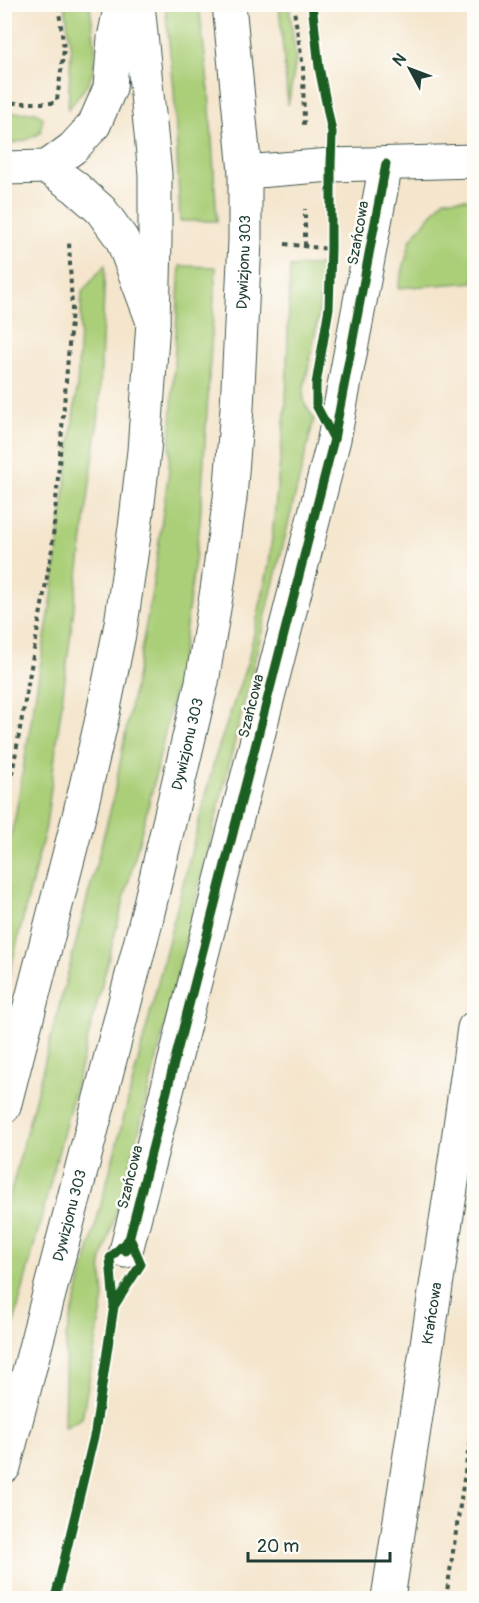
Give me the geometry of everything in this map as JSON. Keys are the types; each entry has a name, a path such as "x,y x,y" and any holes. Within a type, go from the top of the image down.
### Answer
{"main road":[{"path":"4,168 47,167 73,148 94,125 110,88 114,38 122,4"},
{"path":"4,1107 101,723 121,624 135,528 144,451 153,322 155,174 138,4"},
{"name":"Dywizjonu 303","path":"4,1467 147,914 202,682 217,590 230,498 246,241 245,172 229,4"},
{"path":"245,172 331,165 474,161"},
{"name":"Szańcowa","path":"126,1251 334,439 386,164"},
{"path":"47,167 101,210 122,239 153,322"},
{"name":"Krańcowa","path":"388,1599 463,1185 474,1028"}],"path":[{"path":"4,103 56,103"},
{"path":"4,819 51,549 72,309 69,242 122,239"},
{"path":"331,239 331,261"},
{"path":"246,241 331,249"},
{"path":"446,1599 474,1413"}],"green space":[{"path":"65,5 90,5 95,52 90,79 68,109 71,51"},
{"path":"165,5 199,5 209,91 217,221 180,221 174,89"},
{"path":"279,5 289,5 296,60 288,105"},
{"path":"36,112 43,118 40,133 26,140 5,145 5,113"},
{"path":"444,199 474,199 474,282 398,288 411,239"},
{"path":"105,265 99,413 46,826 5,991 5,858 15,818 52,596 77,388 82,292"},
{"path":"322,265 319,315 303,393 305,405 314,419 133,1155 101,1263 104,1298 82,1418 64,1428 66,1337 215,758 248,661 269,565 286,404 290,267"},
{"path":"180,266 216,267 200,522 182,655 152,791 5,1358 4,1226 10,1195 113,800 151,598 169,470"}],"cycle path":[{"path":"312,4 319,67 332,132 329,308 316,384 316,405 334,439"},
{"path":"126,1251 334,439 386,164"},
{"path":"55,1598 95,1432 114,1306 110,1258 130,1238 141,1264 114,1306"}]}
